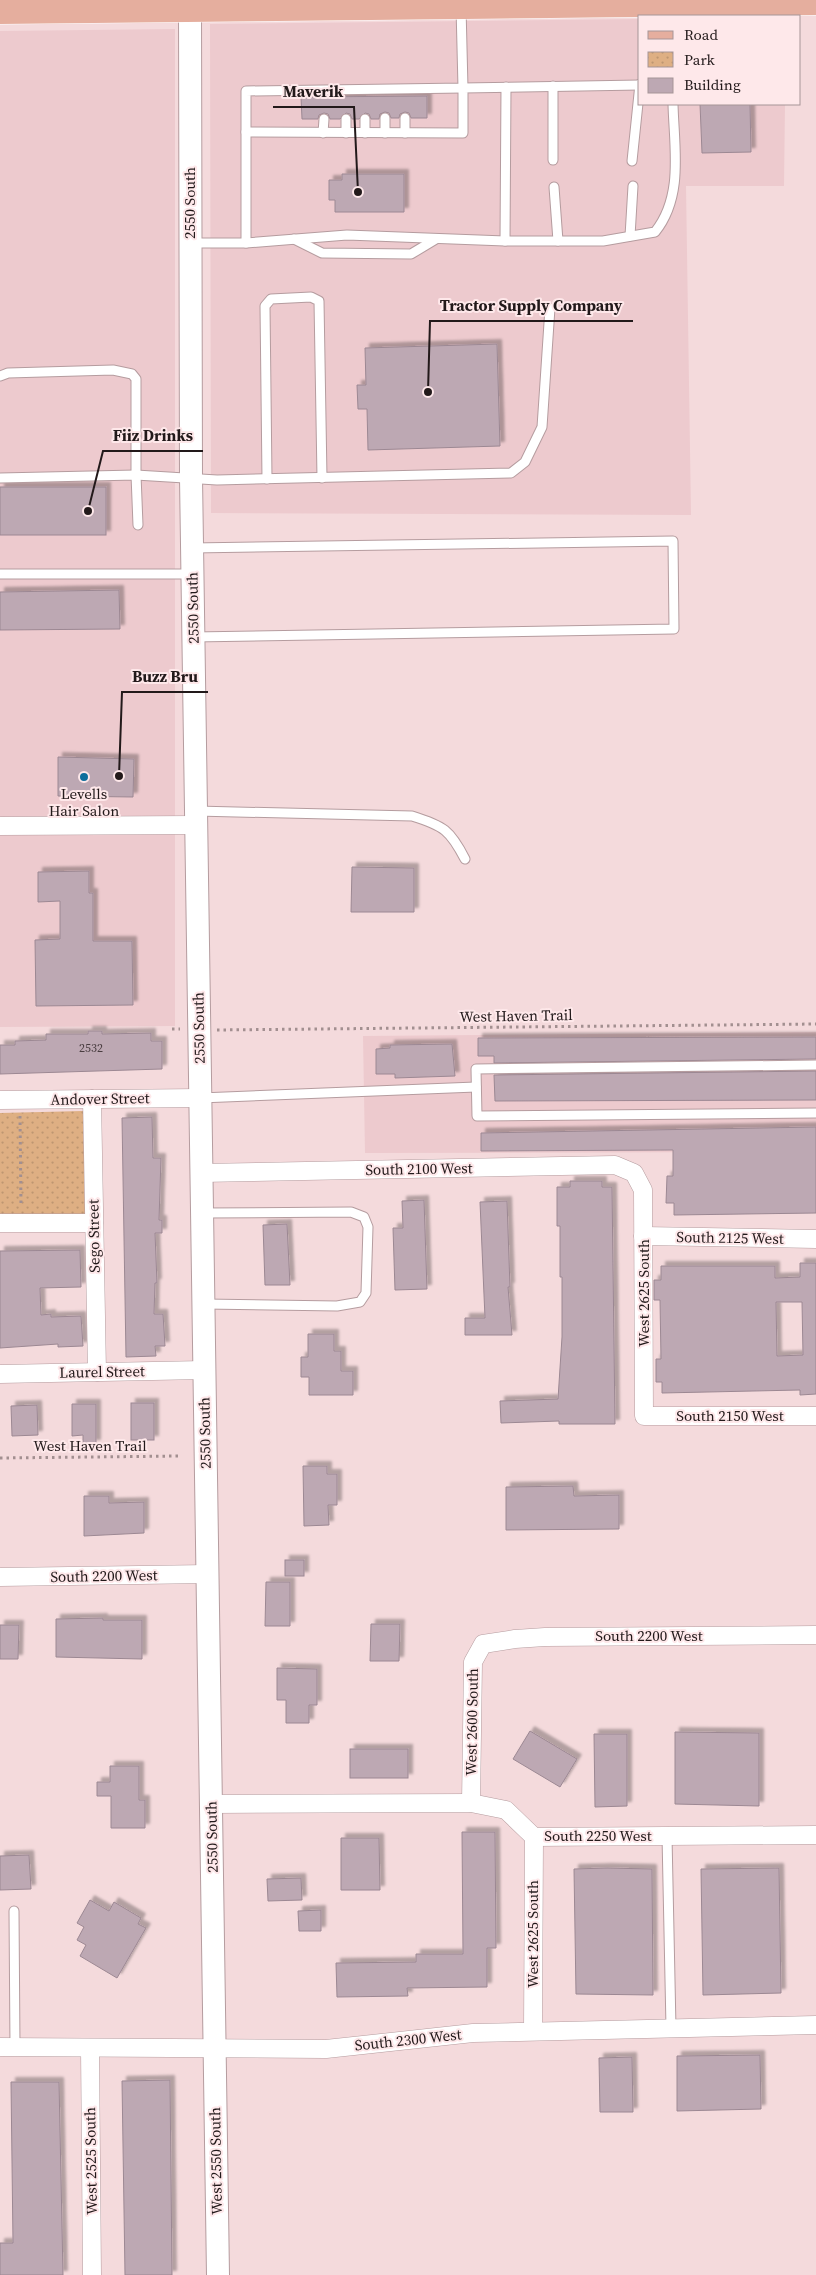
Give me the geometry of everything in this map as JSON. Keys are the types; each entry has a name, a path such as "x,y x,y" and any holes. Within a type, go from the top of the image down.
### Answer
{"main road":[{"path":"0,10 190,8 289,3 644,6 816,1"}],"street":[{"name":"2550 South","path":"190,8 192,574 215,2047"},
{"path":"0,826 196,818"},
{"name":"Andover Street","path":"0,1100 200,1098"},
{"name":"Sego Street","path":"92,1099 97,1372"},
{"name":"South 2100 West","path":"201,1173 615,1165 634,1173"},
{"name":"West 2625 South","path":"634,1173 643,1190 644,1416"},
{"path":"0,1223 94,1223"},
{"name":"South 2125 West","path":"643,1236 816,1238"},
{"name":"Laurel Street","path":"0,1374 204,1370"},
{"name":"South 2150 West","path":"644,1416 816,1416"},
{"name":"South 2200 West","path":"0,1577 208,1574"},
{"name":"South 2200 West","path":"483,1644 545,1637 816,1635"},
{"name":"West 2600 South","path":"471,1803 473,1662 483,1644"},
{"name":"South 2250 West","path":"211,1804 471,1803 506,1810 534,1837 816,1835"},
{"name":"West 2625 South","path":"533,2031 534,1837"},
{"name":"South 2300 West","path":"8,2047 326,2049 474,2033 816,2025"},
{"name":"West 2550 South","path":"215,2047 218,2275"},
{"name":"West 2525 South","path":"90,2048 92,2275"}],"lane":[{"path":"246,132 463,134 462,5"},
{"path":"246,243 246,91 324,94 404,93 463,88 638,85"},
{"path":"553,86 553,160"},
{"path":"505,241 506,88"},
{"path":"632,161 638,104"},
{"path":"190,244 246,243 347,235 505,241 603,241 655,232 665,219 673,199 675,176 673,105"},
{"path":"385,118 385,133"},
{"path":"404,133 405,118"},
{"path":"323,132 324,119"},
{"path":"346,119 346,133"},
{"path":"365,119 365,133"},
{"path":"630,236 633,186"},
{"path":"554,187 558,241"},
{"path":"294,239 322,253 411,254 436,239"},
{"path":"267,479 265,306 272,299 311,297 319,301 322,478"},
{"path":"0,478 136,475 217,480 511,473 525,462 542,427 550,308"},
{"path":"0,376 8,373 113,370 132,374 136,379 138,525"},
{"path":"192,548 673,541 674,628 193,636"},
{"path":"0,574 192,574"},
{"path":"196,818 412,816 434,823 454,837 465,859"},
{"path":"816,1066 476,1069 477,1116 816,1113"},
{"path":"200,1098 476,1087"},
{"path":"202,1213 351,1212 364,1217 368,1227 366,1293 360,1302 337,1306 203,1304"},
{"path":"667,1836 671,2028"},
{"path":"8,2047 14,1911"}],"path":[{"name":"West Haven Trail","path":"216,1030 816,1024"},
{"path":"20,1116 21,1206"},
{"name":"West Haven Trail","path":"0,1458 180,1456"}],"shaded area":[{"path":"638,19 638,105 785,105 784,186 686,186 691,515 211,513 210,24"},
{"path":"175,29 175,1026 0,1027 0,31"},
{"path":"816,1032 816,1152 365,1153 363,1036"}],"green space":[{"path":"83,1111 86,1216 0,1218 0,1113"}],"building":[{"path":"427,96 427,118 411,118 409,113 405,112 400,114 399,118 391,118 389,113 385,112 380,114 379,119 371,119 369,114 365,113 359,119 352,119 350,114 346,113 340,119 330,119 328,114 324,113 319,115 318,119 302,119 301,97"},
{"path":"700,105 750,105 751,152 702,153"},
{"path":"342,174 404,174 404,212 335,212 335,200 329,200 329,180 342,180"},
{"path":"497,344 500,446 368,450 367,409 358,409 357,385 366,385 365,348"},
{"path":"0,487 106,487 106,535 0,535"},
{"path":"119,590 120,629 0,630 0,592"},
{"path":"58,757 134,759 133,797 58,796"},
{"path":"352,867 414,868 414,912 351,912"},
{"path":"89,871 89,893 93,893 93,941 132,941 133,1005 36,1006 35,940 60,939 60,901 38,902 38,872"},
{"path":"88,1031 102,1031 102,1034 151,1033 151,1041 162,1041 162,1069 0,1074 0,1045 15,1045 15,1041 46,1040 46,1034 88,1034"},
{"path":"816,1037 816,1059 494,1063 494,1056 478,1056 478,1038"},
{"path":"452,1044 455,1076 395,1078 395,1074 376,1074 376,1049 390,1048 390,1045"},
{"path":"816,1071 816,1100 495,1101 494,1075"},
{"path":"152,1117 153,1158 161,1158 159,1220 162,1220 162,1233 155,1233 157,1283 155,1283 154,1314 163,1314 165,1346 155,1346 156,1356 126,1357 122,1118"},
{"path":"816,1127 816,1213 674,1215 674,1203 666,1203 667,1176 673,1176 673,1150 481,1151 481,1133"},
{"path":"570,1181 602,1181 602,1187 612,1187 615,1424 559,1424 559,1421 501,1423 500,1401 558,1399 562,1337 562,1277 560,1277 560,1226 557,1226 557,1187 570,1187"},
{"path":"424,1200 427,1289 395,1290 393,1228 403,1228 402,1201"},
{"path":"507,1201 510,1287 508,1287 512,1335 465,1335 465,1318 485,1318 480,1202"},
{"path":"287,1224 290,1285 265,1285 263,1225"},
{"path":"80,1250 81,1287 40,1288 41,1315 51,1314 51,1317 81,1316 83,1346 58,1347 58,1344 0,1348 0,1251"},
{"path":"800,1263 816,1263 816,1394 800,1395 800,1390 662,1393 662,1382 656,1382 656,1359 661,1359 660,1300 654,1300 654,1280 661,1280 661,1266 775,1266 775,1278 800,1277","holes":["776,1302 802,1302 803,1355 777,1356"]},
{"path":"308,1334 334,1334 334,1351 341,1351 341,1371 353,1371 353,1395 309,1395 309,1377 301,1377 301,1357 308,1357"},
{"path":"131,1403 154,1403 154,1440 131,1440"},
{"path":"72,1404 96,1404 96,1444 83,1444 83,1435 72,1436"},
{"path":"37,1405 38,1435 12,1436 11,1406"},
{"path":"303,1466 327,1466 327,1474 337,1474 337,1505 328,1505 329,1525 304,1526"},
{"path":"573,1486 574,1496 619,1495 619,1529 506,1530 506,1487"},
{"path":"84,1496 109,1496 109,1503 144,1502 144,1533 84,1536"},
{"path":"285,1560 304,1560 304,1576 285,1576"},
{"path":"266,1582 290,1582 290,1626 265,1626"},
{"path":"103,1618 103,1620 142,1620 142,1659 56,1657 56,1619"},
{"path":"371,1624 400,1624 399,1661 370,1661"},
{"path":"0,1625 19,1625 18,1659 0,1659"},
{"path":"277,1668 317,1669 317,1705 309,1705 309,1723 286,1723 286,1700 277,1700"},
{"path":"530,1731 577,1759 560,1787 513,1759"},
{"path":"675,1732 759,1733 759,1806 675,1804"},
{"path":"594,1734 627,1734 627,1806 595,1807"},
{"path":"350,1749 408,1749 408,1778 350,1778"},
{"path":"110,1766 139,1766 139,1800 145,1800 145,1828 111,1828 111,1796 97,1796 97,1782 110,1782"},
{"path":"462,1832 495,1832 496,1948 487,1948 487,1987 407,1988 408,1996 337,1997 336,1963 416,1962 416,1954 463,1954"},
{"path":"341,1838 379,1838 380,1890 341,1890"},
{"path":"29,1855 31,1889 0,1890 0,1856"},
{"path":"779,1868 781,1993 703,1995 701,1869"},
{"path":"574,1869 652,1869 653,1995 576,1994"},
{"path":"301,1878 302,1900 268,1901 267,1879"},
{"path":"90,1900 109,1911 114,1902 141,1918 138,1924 146,1928 117,1978 80,1956 86,1945 77,1940 84,1927 77,1923"},
{"path":"321,1910 321,1931 299,1931 298,1911"},
{"path":"760,2055 761,2109 677,2111 677,2056"},
{"path":"632,2057 633,2112 600,2112 599,2058"},
{"path":"170,2080 172,2275 125,2275 122,2081"},
{"path":"11,2082 59,2082 63,2275 0,2275 0,2243 13,2243"}],"place":[{"name":"Maverik","path":"358,192"},
{"name":"Tractor Supply Company","path":"428,392"},
{"name":"Fiiz Drinks","path":"88,511"},
{"name":"Buzz Bru","path":"119,776"},
{"name":"Levells Hair Salon","path":"84,777"}]}
